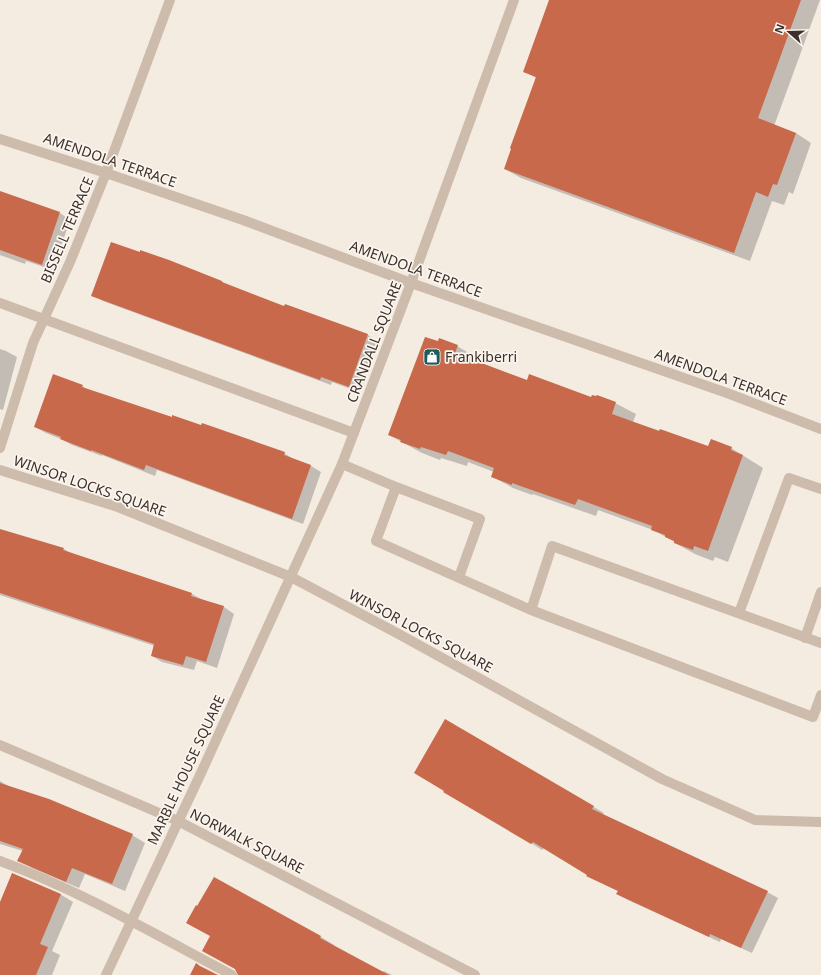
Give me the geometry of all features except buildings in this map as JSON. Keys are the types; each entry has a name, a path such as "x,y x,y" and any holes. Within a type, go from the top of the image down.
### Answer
{"street":[{"name":"BISSELL TERRACE","path":"0,448 33,343 70,262 106,172 170,0"},
{"name":"CRANDALL SQUARE","path":"291,577 342,464 354,433 514,0"},
{"name":"AMENDOLA TERRACE","path":"0,139 106,172 243,220 411,282 719,390 821,429"},
{"path":"0,302 354,433"},
{"path":"342,464 396,487 480,519 459,577"},
{"name":"WINSOR LOCKS SQUARE","path":"0,470 118,507 291,577 662,779 755,820 821,822"},
{"path":"738,614 789,478 821,489"},
{"path":"396,487 376,541 531,610 812,717 821,695"},
{"path":"531,610 552,546 821,643"},
{"name":"MARBLE HOUSE SQUARE","path":"106,975 201,774 291,577"},
{"path":"805,638 821,592"},
{"name":"NORWALK SQUARE","path":"0,745 178,821 475,975"},
{"path":"0,862 19,868 83,896 232,975"}],"place":[{"name":"Frankiberri","path":"432,357"}]}
